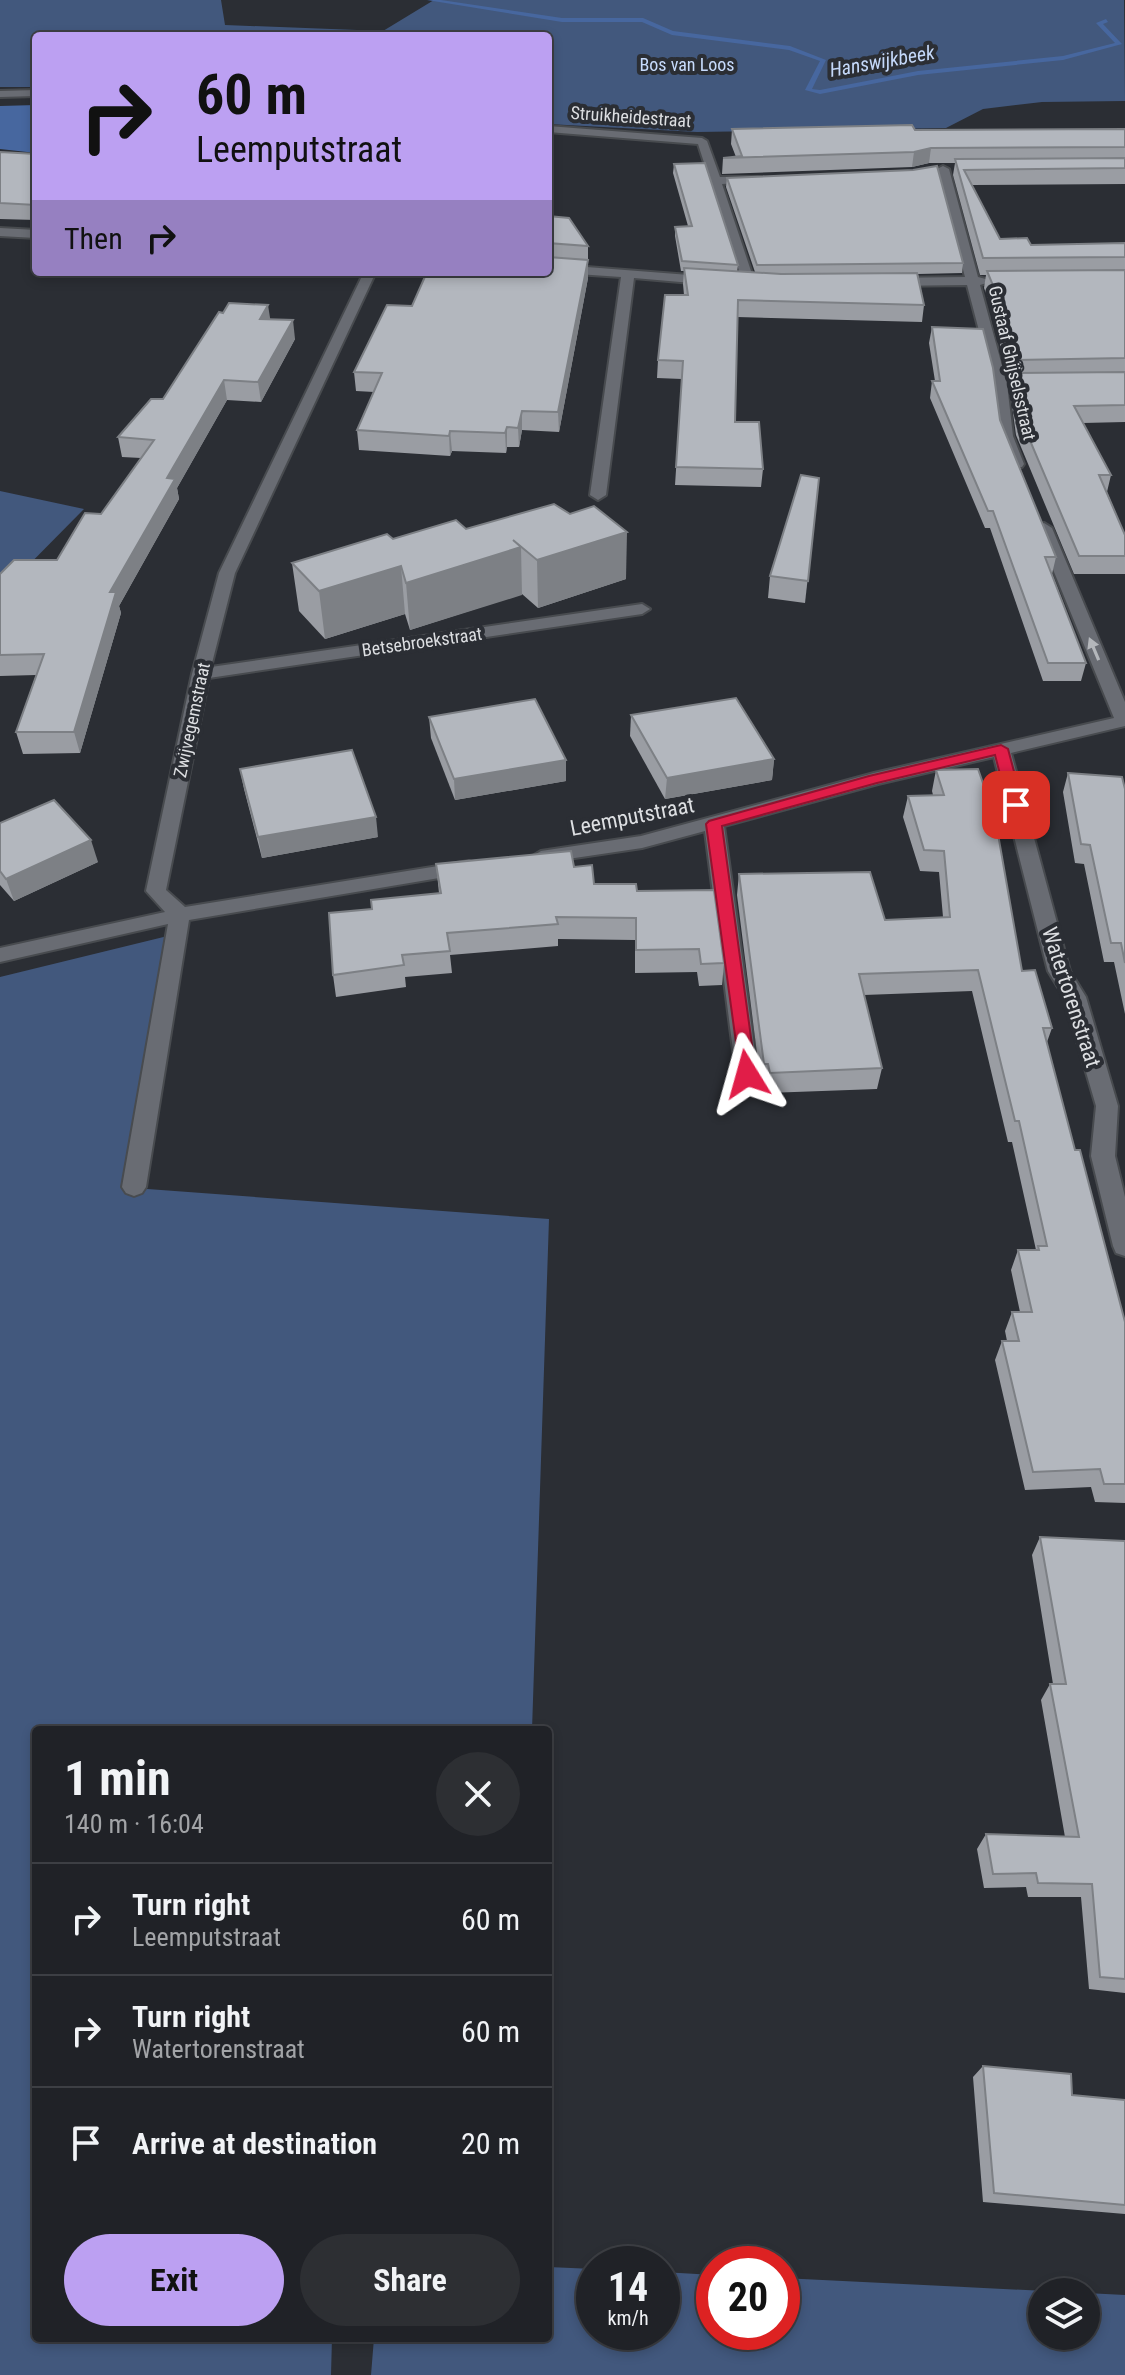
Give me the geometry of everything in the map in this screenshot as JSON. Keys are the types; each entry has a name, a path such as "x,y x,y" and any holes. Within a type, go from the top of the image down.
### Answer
{"street":[{"path":"0,94 32,93"},
{"name":"Struikheidestraat","path":"552,129 686,137 702,141 717,181"},
{"path":"929,169 958,169"},
{"name":"Gustaaf Ghijselsstraat","path":"943,169 972,281 1008,384 1006,436 1024,479"},
{"path":"749,283 717,181 777,178"},
{"path":"0,232 32,234"},
{"path":"552,268 764,283"},
{"path":"598,495 628,275"},
{"name":"Zwijvegemstraat","path":"180,915 156,891 201,674 227,573 368,276"},
{"path":"876,282 1002,281"},
{"path":"1035,508 1124,721"},
{"name":"Betsebroekstraat","path":"201,674 642,609"},
{"name":"Leemputstraat","path":"515,860 642,842 874,779 1124,721"},
{"name":"Watertorenstraat","path":"1001,749 1059,971 1075,997 1107,1106 1103,1156 1125,1246"},
{"path":"714,824 747,1074"},
{"path":"0,955 180,915 487,864"},
{"path":"134,1187 180,915"}],"green space":[{"name":"Bos van Loos","path":"0,0 221,0 225,25 383,31 434,0 1124,0 1125,101 1042,102 983,109 946,128 697,132 552,124 552,32 32,32 32,87 0,87"},
{"path":"0,491 84,509 0,594"},
{"path":"184,932 134,1188 549,1219 532,1726 32,1726 32,2342 332,2342 331,2375 0,2375 0,977"},
{"path":"552,2267 576,2268 576,2350 680,2350 680,2273 696,2274 696,2350 800,2350 800,2279 1028,2290 1028,2350 1100,2350 1100,2294 1125,2295 1125,2375 371,2375 374,2342 552,2342"}],"shaded area":[{"path":"32,105 32,153 0,149 0,106"}],"building":[{"path":"912,125 915,130 1125,129 1125,147 931,148 914,152 723,158 742,156 732,129"},
{"path":"0,152 32,154 32,205 0,203"},
{"path":"1125,158 1125,168 964,170 1000,239 1027,238 1031,245 1125,243 1125,257 983,258 955,159"},
{"path":"705,163 738,265 682,261 675,227 692,226 674,164"},
{"path":"937,166 963,263 757,265 727,178 913,170"},
{"path":"552,216 569,218 588,246 552,243"},
{"path":"552,257 588,260 558,412 522,411 518,428 507,427 505,433 450,431 449,436 357,430 382,373 354,372 387,305 412,306 425,276 552,276"},
{"path":"684,268 781,274 917,273 924,305 738,300 735,422 759,422 763,469 676,467 683,361 658,360 665,295 688,295"},
{"path":"1125,270 1125,358 1012,360 1003,328 1011,329 987,271"},
{"path":"229,303 268,305 260,319 293,320 258,382 224,380 167,478 175,479 110,592 116,592 74,732 16,732 44,654 0,655 0,574 14,560 57,560 85,513 101,514 154,440 118,437 151,399 163,399 219,312 223,313"},
{"path":"932,327 983,329 993,368 1000,420 1056,557 1045,557 1086,663 1048,663 993,511 988,511 932,381 940,381"},
{"path":"1125,372 1125,405 1074,406 1111,475 1099,475 1125,535 1125,556 1079,556 1020,417 1014,373"},
{"path":"801,475 819,478 808,581 770,576"},
{"path":"554,504 570,514 594,506 627,532 537,560 513,540 521,547 406,583 401,566 319,591 292,563 387,534 393,539 456,520 466,529"},
{"path":"736,698 774,759 667,778 631,715"},
{"path":"535,699 566,760 454,779 429,717"},
{"path":"352,750 376,817 258,837 240,769"},
{"path":"978,769 995,817 1022,971 1035,970 1052,1028 1043,1028 1075,1150 1080,1150 1125,1322 1125,1484 1104,1484 1100,1469 1033,1472 1002,1341 1019,1341 1012,1312 1032,1312 1018,1250 1039,1250 1038,1246 1047,1246 1019,1121 1015,1121 978,970 859,974 882,1068 770,1073 768,1064 764,1064 739,874 870,872 885,920 950,917 944,851 924,850 908,796 944,795 936,770"},
{"path":"1068,773 1122,777 1125,789 1125,963 1121,943 1111,943 1090,845 1081,844"},
{"path":"54,800 91,840 6,879 0,871 0,823"},
{"path":"571,851 574,867 592,865 594,884 636,884 637,891 714,890 724,963 701,964 699,949 636,950 636,918 556,917 558,924 447,933 450,951 402,955 404,965 333,975 329,913 372,909 371,900 441,893 436,864"},
{"path":"1040,1537 1125,1541 1125,1979 1100,1977 1092,1884 1038,1883 1036,1873 993,1874 986,1834 1079,1837 1050,1684 1066,1684"},
{"path":"983,2066 1071,2074 1072,2095 1125,2100 1125,2205 994,2193"}],"waterway":[{"name":"Hanswijkbeek","path":"430,0 562,20 643,20 672,33 790,48 823,60 808,90 820,92 918,73 1063,58 1119,44 1099,23 1106,21"}],"route":[{"path":"747,1074 714,824 874,779 1001,749 1016,805"}]}
